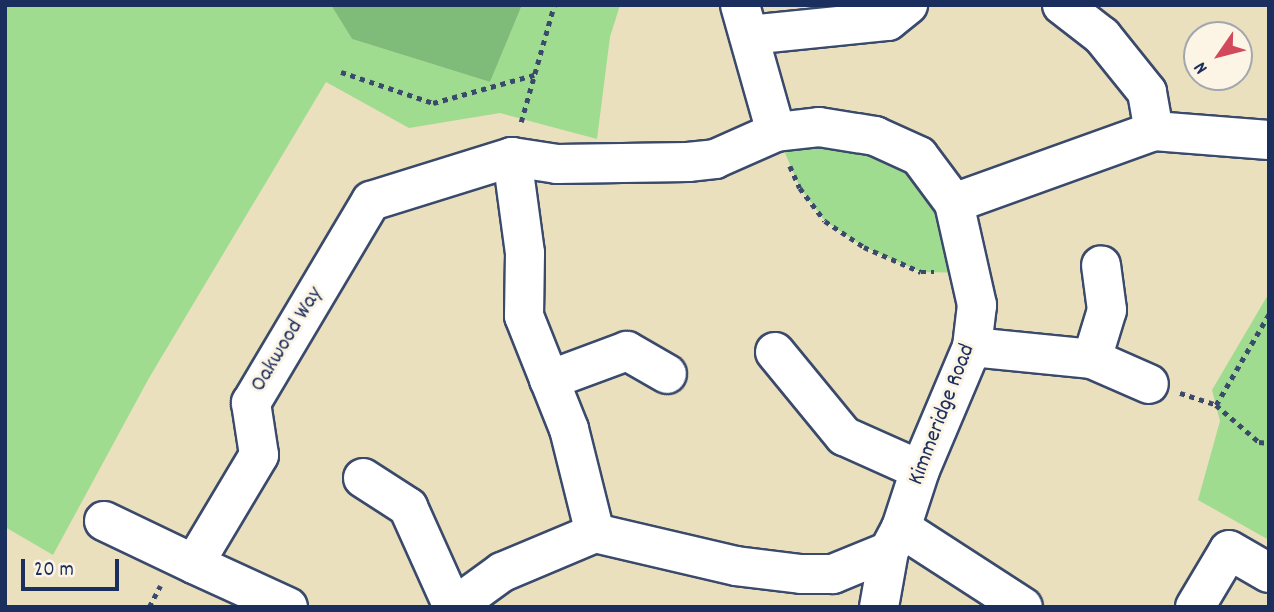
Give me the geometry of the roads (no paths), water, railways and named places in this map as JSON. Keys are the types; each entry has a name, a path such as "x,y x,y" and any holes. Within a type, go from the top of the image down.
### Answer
{"street":[{"path":"776,132 744,20 888,21 908,5"},
{"path":"1062,5 1102,36 1147,92 1154,131"},
{"name":"Kimmeridge Road","path":"558,164 688,162 715,159 776,132 819,127 875,136 919,156 954,203 977,304 972,347 920,470 895,539 879,607"},
{"path":"954,203 1154,131 1269,140"},
{"path":"512,157 525,253 524,316 569,429 595,533"},
{"name":"Oakwood Way","path":"194,564 259,456 251,403 371,201 512,157 558,164"},
{"path":"1092,359 1107,310 1101,265"},
{"path":"972,347 1092,359 1149,384"},
{"path":"549,380 627,351 667,374"},
{"path":"775,352 844,436 920,470"},
{"path":"363,478 408,508 453,607 502,572 595,533 736,566 799,591 895,539 1017,605"},
{"path":"104,521 288,607"},
{"path":"1195,607 1228,550 1269,573"}]}
